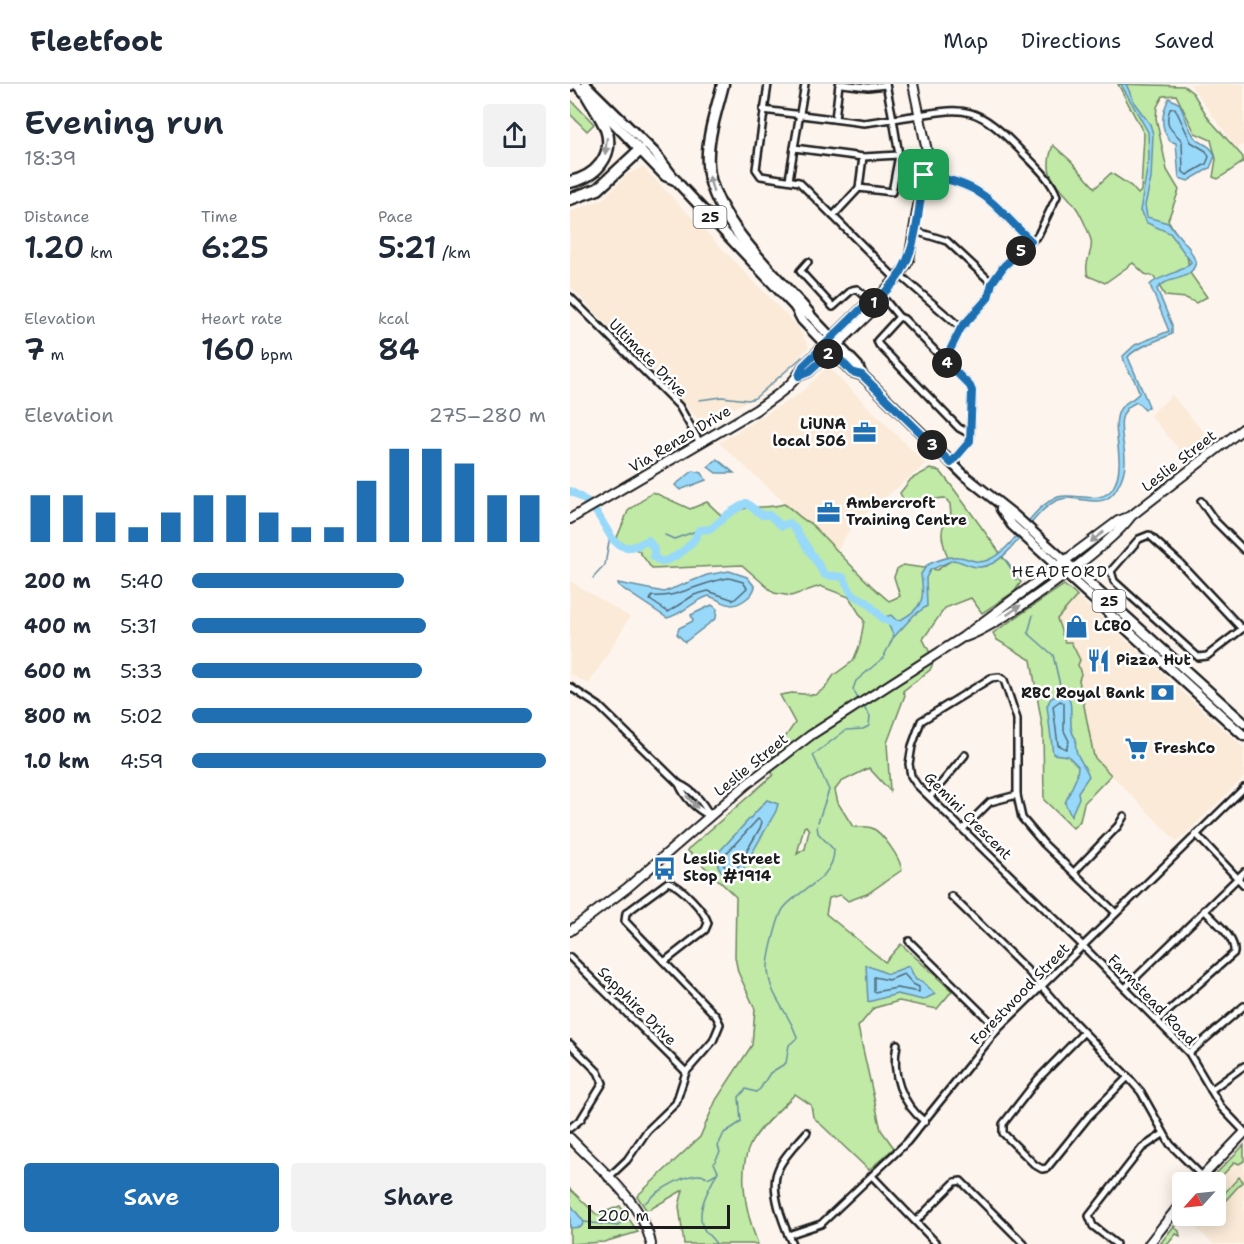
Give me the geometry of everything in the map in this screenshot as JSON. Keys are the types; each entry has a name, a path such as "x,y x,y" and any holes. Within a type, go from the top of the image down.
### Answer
{"highway":[{"path":"723,84 707,163 713,191 724,214 809,314"},
{"path":"570,182 580,180 595,171 606,154 606,130 588,90"},
{"path":"570,199 598,189 641,147"}],"main road":[{"name":"25","path":"576,84 588,90 665,176 678,182 795,307 802,320 858,366 862,375 951,463 998,505 1014,515 1066,567 1172,664 1244,736"},
{"name":"25","path":"795,307 809,314 832,344"},
{"name":"25","path":"1172,664 1244,723"}],"street":[{"path":"768,84 756,169 761,176 799,182 899,278 961,328"},
{"path":"789,180 805,84"},
{"path":"835,119 840,84 868,87 886,84 899,155 892,192 859,188"},
{"name":"Via Renzo Drive","path":"573,517 606,500 756,410 784,390 799,376 803,366 870,313 873,303 899,278 909,260 927,150 913,84"},
{"path":"763,110 864,123 953,110 971,112 985,117 996,125 1035,166 1057,195 1038,235 1004,266 992,283 988,298 961,328 950,350 942,358"},
{"path":"794,148 863,158 899,155"},
{"path":"833,216 859,188 863,158"},
{"path":"924,175 953,179 977,189 1031,241"},
{"path":"915,231 947,241 992,283"},
{"path":"808,262 800,271 833,307 852,290 857,289 873,303"},
{"path":"881,295 899,317 904,319 970,386 968,445 951,463"},
{"name":"Ultimate Drive","path":"570,297 679,406 700,443"},
{"path":"899,317 877,341 879,345 959,428 970,434"},
{"name":"Leslie Street","path":"570,931 627,888 775,762 868,696 963,637 1000,619 1066,567 1123,528 1131,516 1244,428"},
{"path":"1201,501 1215,521 1244,550"},
{"path":"1149,535 1179,562 1243,628 1207,656 1198,657 1114,581 1111,571 1139,539 1149,535"},
{"name":"Gemini Crescent","path":"1083,946 911,776 909,764 912,746 921,721 969,690 999,677 1004,680 1017,719 1017,795 1020,813 1026,825 1116,913"},
{"path":"570,687 599,706 679,784 688,787 704,804 710,816"},
{"path":"930,797 965,755"},
{"name":"Forestwood Street","path":"788,1234 822,1224 872,1176 926,1122 998,1029 1244,788"},
{"path":"963,829 990,802 1017,795"},
{"path":"1074,872 1118,826 1124,816"},
{"path":"1196,834 1244,885"},
{"path":"1125,988 1244,872"},
{"path":"608,1178 627,1160 647,1131 676,1103 686,1072 713,1041 720,1021 664,962 624,918 626,913 668,882 677,886 705,916 708,923 705,930 664,962"},
{"path":"951,896 1128,1077 1141,1092 1162,1134 1194,1172"},
{"path":"1157,1021 1234,953 1234,945 1230,938 1204,910"},
{"path":"909,941 998,1029"},
{"name":"Farmstead Road","path":"1083,946 1189,1053 1226,1112 1244,1132"},
{"name":"Sapphire Drive","path":"570,957 686,1072"},
{"path":"1189,1053 1244,1006"},
{"path":"1083,1033 1038,1079 1003,1125 1003,1133 1035,1166 1042,1169 1047,1168 1089,1116 1128,1077"},
{"path":"570,1044 598,1072 603,1083 580,1119 570,1128"},
{"path":"897,1044 894,1060 902,1095 909,1107 926,1122"},
{"path":"1211,1090 1244,1066"},
{"path":"792,1244 776,1193 776,1175 781,1164 807,1132"},
{"path":"1207,1172 1244,1132"},
{"path":"1116,1244 1093,1226 1089,1216 1138,1153 1162,1134"},
{"path":"570,1138 608,1178 641,1218 651,1244"},
{"path":"872,1176 938,1244"},
{"path":"916,1221 955,1182 961,1181 1024,1244"},
{"path":"1149,1244 1172,1215"}],"shaded area":[{"path":"1190,84 1244,84 1244,144 1237,149"},
{"path":"643,167 798,327 809,347 765,392 703,424 570,286 570,212 603,199 628,174"},
{"path":"828,367 926,464 853,524 837,550 719,443 799,394"},
{"path":"1172,395 1211,441 1187,459 1150,415"},
{"path":"570,581 630,617 589,684 570,674"},
{"path":"1077,596 1244,748 1244,777 1177,842 1094,757 1079,680 1081,674 1057,618"},
{"path":"1244,1145 1244,1244 1213,1244 1194,1226 1226,1226 1226,1172 1218,1172"}],"green space":[{"path":"1118,84 1184,86 1193,93 1209,119 1243,157 1243,162 1218,179 1213,177 1216,159 1211,140 1195,133 1176,95 1163,96 1157,107 1156,118 1167,170 1179,190 1168,220 1186,250 1190,273 1207,297 1196,303 1186,298 1165,296 1154,277 1145,274 1133,263 1105,283 1088,276 1087,266 1092,244 1090,236 1077,209 1057,185 1050,172 1053,145 1095,188 1111,173 1131,186 1138,194 1141,191 1144,134"},
{"path":"570,99 594,124 587,131 570,114"},
{"path":"930,469 940,471 1021,582 1015,591 982,613 971,598 945,608 923,639 934,661 930,670 903,691 905,695 887,743 890,791 869,768 841,782 835,790 838,803 853,827 872,828 881,835 898,859 902,870 867,894 848,901 841,895 829,898 826,914 885,962 901,944 952,991 937,1009 899,1001 874,1008 858,1027 881,1130 894,1148 869,1170 813,1117 811,1105 795,1094 760,1130 751,1143 744,1167 747,1207 758,1244 684,1244 679,1206 683,1190 647,1211 637,1196 700,1137 716,1100 752,1045 755,1009 738,972 735,957 736,897 687,850 773,775 769,761 795,723 780,695 792,693 815,695 825,688 834,675 853,661 860,644 864,621 849,597 820,586 791,596 774,593 742,565 652,569 639,551 616,540 628,511 653,492 690,509 707,502 724,518 747,508 784,504 810,523 858,573 889,601 900,596 894,577 897,569 903,565 937,570 949,562 942,532 946,520 951,515 950,504 945,498 906,505 900,493 911,479","holes":["806,826 809,830 805,849 797,854 804,827"]},
{"path":"1064,585 1077,596 1057,619 1065,642 1071,642 1080,660 1079,680 1094,757 1111,775 1084,803 1080,821 1073,828 1044,800 1043,731 1031,660 997,640 993,633"},
{"path":"1244,1145 1244,1161 1239,1164 1235,1162 1225,1172 1218,1172"},
{"path":"1239,1177 1243,1181 1226,1200 1226,1192"},
{"path":"570,1189 597,1215 620,1206 638,1232 604,1242 570,1244"},
{"path":"1174,1226 1179,1231 1180,1236 1176,1234 1168,1244 1160,1244"}],"water":[{"path":"1121,84 1126,84 1135,104 1150,124 1153,134 1151,179 1145,205 1147,217 1168,223 1189,248 1196,262 1189,273 1157,289 1172,325 1172,334 1142,347 1128,357 1149,406 1145,410 1137,402 1124,413 1121,428 1125,462 1120,482 1111,496 1105,500 1066,498 1048,506 1012,547 992,564 976,567 953,560 930,570 926,578 927,606 914,615 894,637 885,617 891,615 899,621 915,610 921,601 923,591 921,574 927,565 954,557 980,562 988,560 1007,546 1048,502 1065,496 1103,496 1114,486 1119,466 1116,428 1119,411 1139,393 1123,356 1135,345 1169,331 1150,285 1152,282 1181,270 1191,262 1170,233 1147,223 1140,211 1149,158 1148,132"},
{"path":"1169,98 1180,104 1194,136 1208,146 1215,156 1210,168 1188,181 1179,178 1176,143 1170,141 1164,130 1163,115"},
{"path":"717,459 734,473 716,473 708,467"},
{"path":"693,471 702,473 706,480 680,490 675,485"},
{"path":"729,571 747,577 755,587 752,594 741,603 732,605 709,596 667,618 619,586 618,583 664,592 707,575"},
{"path":"712,605 717,609 716,618 685,642 677,634 679,628 693,621 691,615"},
{"path":"1065,693 1070,703 1071,728 1076,739 1076,750 1089,776 1078,792 1079,798 1071,816 1065,803 1077,776 1078,766 1068,756 1053,754 1047,706 1051,698"},
{"path":"767,800 778,804 776,811 743,869 732,879 727,879 718,866 717,854"},
{"path":"866,965 888,974 909,966 916,980 922,981 935,994 923,1000 897,994 868,1002"},
{"path":"570,1204 584,1222 581,1227 570,1228"}],"waterway":[{"path":"699,400 722,397 748,400 755,398 802,357"},
{"path":"570,491 593,508 614,540 620,545 636,546 648,540 654,549 654,557 661,562 684,550 697,536 699,530 711,529 728,514 746,503 762,515 769,515 782,526 789,523 794,527 825,575 843,577 852,594 867,602 883,619 897,625"},
{"path":"665,535 674,539 699,530"},
{"path":"593,578 605,565 610,536"},
{"path":"1001,557 1008,562 1016,580"},
{"path":"1033,615 1028,633 1053,655 1062,694"},
{"path":"859,701 853,689 856,681 883,658 894,636"},
{"path":"818,822 829,790 813,755 846,730 863,729 869,726 870,716 862,705"},
{"path":"718,1172 714,1163 720,1152 718,1146 724,1133 741,1122 739,1097 746,1089 756,1092 770,1073 786,1063 789,1045 797,1038 776,998 768,965 776,928 784,908 815,883 833,860 834,850 818,833 817,826"},
{"path":"645,1203 675,1182 701,1175 708,1178 717,1173"},
{"path":"716,1244 704,1229 701,1215 707,1192 717,1173"},
{"path":"584,1222 618,1226 625,1218"}],"place":[{"name":"LiUNA local 506","path":"864,433"},
{"name":"Ambercroft Training Centre","path":"828,512"},
{"name":"LCBO","path":"1076,626"},
{"name":"Pizza Hut","path":"1098,660"},
{"name":"RBC Royal Bank","path":"1163,693"},
{"name":"FreshCo","path":"1136,748"},
{"name":"Leslie Street Stop #1914","path":"665,868"}],"district":[{"name":"HEADFORD","path":"1060,571"}],"route":[{"path":"924,175 953,179 977,189 1031,241 1004,266 992,283 988,298 961,328 950,350 942,358 970,386 972,391 970,441 951,463 862,375 852,372 832,351 809,372 799,376 803,366 864,306 873,303 901,276 909,260 924,175"}]}
